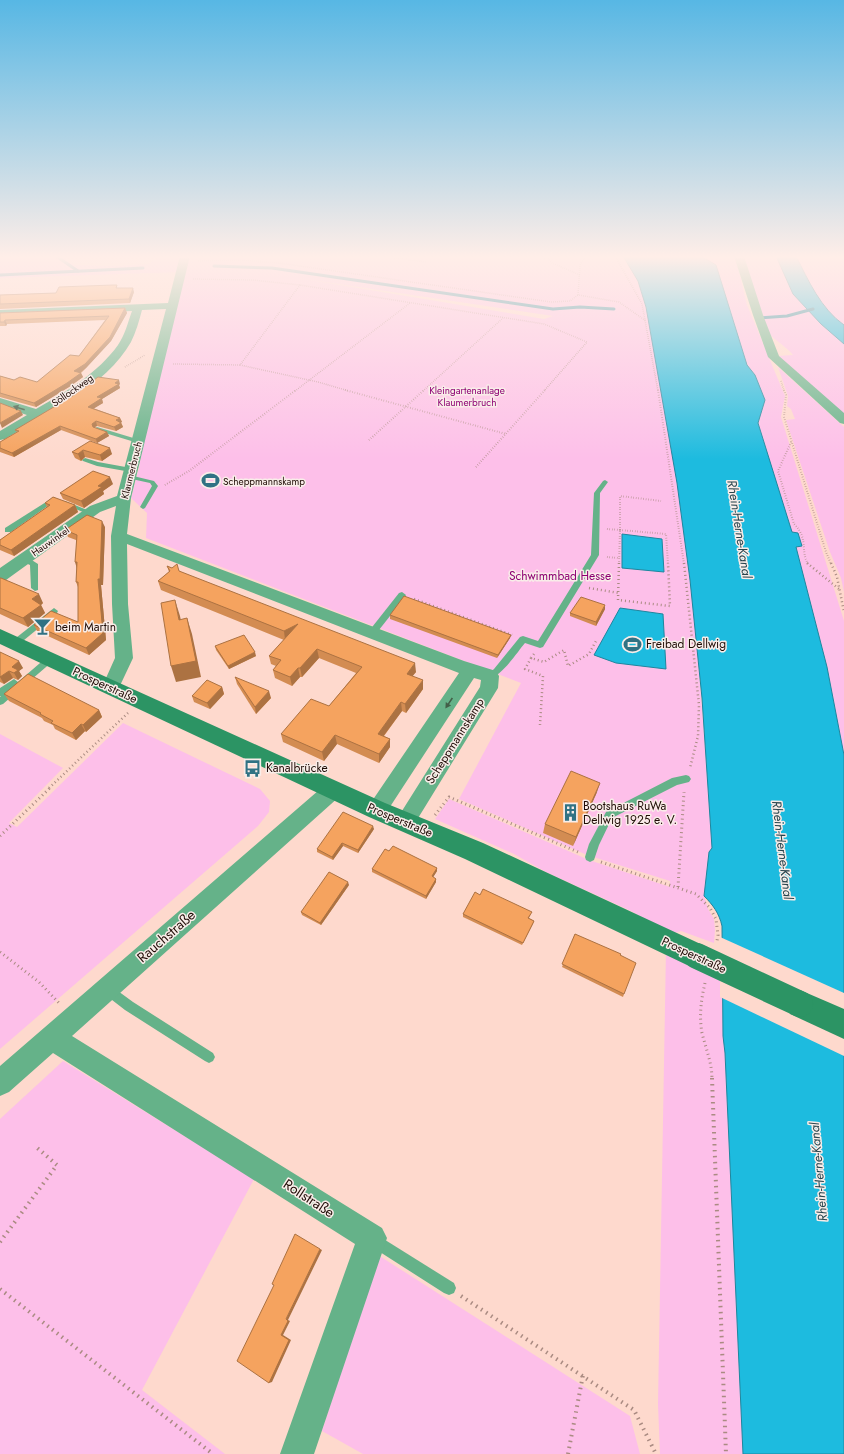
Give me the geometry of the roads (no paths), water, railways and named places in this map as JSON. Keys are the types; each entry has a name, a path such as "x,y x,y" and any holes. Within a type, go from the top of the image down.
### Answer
{"main road":[{"name":"Prosperstraße","path":"8,640 377,810 474,851 706,962 844,1024"}],"street":[{"name":"Söllockweg","path":"0,436 83,386 108,364 121,348 132,324"},
{"name":"Klaumerbruch","path":"111,687 124,658 120,604 119,536 124,498 168,324"},
{"path":"761,324 774,357 844,420"},
{"path":"0,402 38,414"},
{"name":"Hauwinkel","path":"0,576 95,509 124,498"},
{"path":"119,536 470,670 490,676"},
{"name":"Scheppmannskamp","path":"377,810 470,670"},
{"name":"Scheppmannskamp","path":"415,827 489,688 490,676"},
{"name":"Rauchstraße","path":"0,1082 333,790"},
{"name":"Rollstraße","path":"51,1037 372,1238"},
{"path":"296,1454 372,1238"}],"lane":[{"path":"97,428 137,444"},
{"path":"116,439 137,444"},
{"path":"85,460 152,482 155,486 154,490 143,507"},
{"path":"490,676 497,671 523,639 540,645 595,555 597,493 605,482"},
{"path":"8,530 53,498 90,513"},
{"path":"24,559 34,564 35,588"},
{"path":"372,633 402,595"},
{"path":"8,640 54,611"},
{"path":"0,694 47,658"},
{"path":"0,702 47,658"},
{"path":"590,857 594,844 610,816 675,781 686,779"},
{"path":"106,988 129,1006 209,1058"},
{"path":"372,1238 449,1288"}],"water":[{"name":"Rhein-Herne-Kanal","path":"649,324 734,324 747,365 755,375 765,400 758,423 792,532 798,533 802,546 796,547 827,667 844,755 844,1454 743,1454 723,1036 722,926 715,910 704,896 709,852 712,848 702,698 690,580 677,483"},
{"path":"821,324 843,324 844,325 844,344"},
{"path":"622,534 662,539 664,572 622,568"},
{"name":"Freibad Dellwig","path":"620,608 663,614 666,669 616,663 594,655"}],"place":[{"name":"Scheppmannskamp","path":"210,481"},
{"name":"beim Martin","path":"42,627"},
{"name":"Freibad Dellwig","path":"633,644"},
{"name":"Kanalbrücke","path":"253,768"},
{"name":"Bootshaus RuWa Dellwig 1925 e. V.","path":"570,813"}],"park label":[{"name":"Kleingartenanlage Klaumerbruch","path":"467,396"},
{"name":"Schwimmbad Hesse","path":"560,576"}]}
